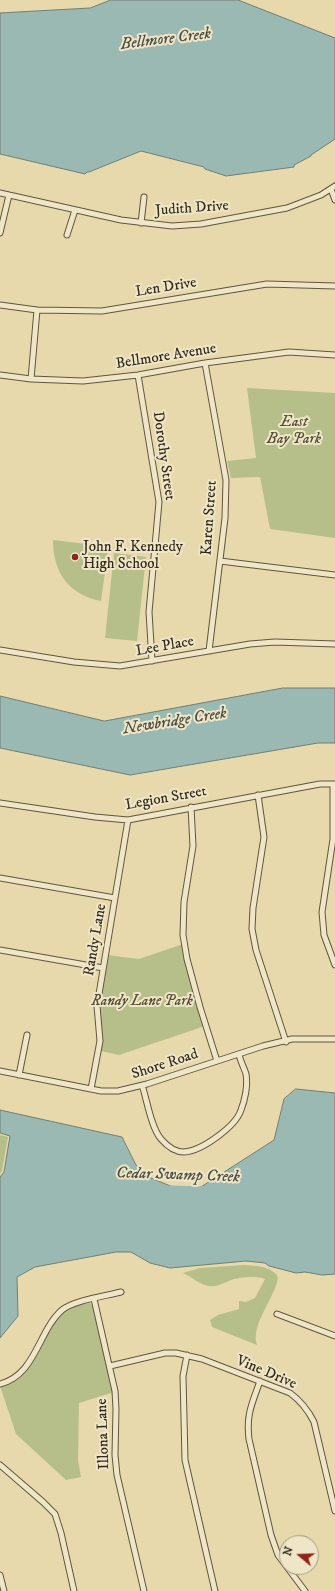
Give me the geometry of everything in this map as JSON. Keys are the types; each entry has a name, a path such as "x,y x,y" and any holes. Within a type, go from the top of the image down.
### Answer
{"street":[{"path":"333,187 335,200"},
{"name":"Judith Drive","path":"0,193 141,223 172,226 201,224 287,208 304,203 333,187"},
{"path":"0,233 9,195"},
{"path":"141,223 144,197"},
{"path":"67,235 75,210"},
{"name":"Len Drive","path":"0,305 37,310 102,311 267,284 335,286"},
{"path":"31,379 37,310"},
{"name":"Bellmore Avenue","path":"0,375 31,379 84,381 138,375 205,363 289,352 335,355"},
{"name":"Karen Street","path":"205,363 226,480 225,518 208,651"},
{"name":"Dorothy Street","path":"138,375 159,502 149,612 152,661"},
{"path":"220,561 335,575"},
{"name":"Lee Place","path":"0,650 110,666 133,665 250,644 275,642 335,644"},
{"name":"Legion Street","path":"0,803 95,817 128,820 320,784 334,784"},
{"path":"334,784 333,840 322,912 324,935 335,965"},
{"path":"258,795 264,837 253,908 252,929 256,950 286,1042"},
{"path":"192,807 193,846 182,917 183,940 200,1007 217,1061"},
{"name":"Randy Lane","path":"91,1089 100,1041 97,1006 128,820"},
{"path":"0,878 115,898"},
{"path":"0,950 103,968"},
{"path":"19,1075 27,1034"},
{"name":"Shore Road","path":"0,1071 109,1092 147,1084 263,1046 292,1040 335,1039"},
{"path":"142,1085 155,1128 160,1138 172,1149 178,1151 191,1151 224,1132 238,1117 242,1109 246,1084 246,1075 240,1054"},
{"path":"0,1384 20,1373 28,1365 38,1350 52,1322 63,1310 73,1304 121,1292"},
{"name":"Illona Lane","path":"94,1299 115,1391 115,1455 117,1475 144,1591"},
{"path":"277,1314 335,1336"},
{"name":"Vine Drive","path":"110,1366 165,1353 176,1353 187,1355 290,1393 308,1410 315,1426 335,1511"},
{"path":"187,1355 183,1376 185,1460 215,1591"},
{"path":"260,1381 249,1412 247,1424 249,1439 271,1535 278,1556 305,1591"},
{"path":"0,1465 55,1514 61,1533 74,1591"},
{"path":"0,1575 4,1591"}],"green space":[{"name":"East Bay Park","path":"247,388 335,393 335,538 270,529 260,477 231,478 227,461 256,458"},
{"path":"53,540 104,546 108,550 101,601 80,594 65,581 56,563"},
{"path":"114,553 146,557 137,641 105,638"},
{"name":"Randy Lane Park","path":"183,944 205,1026 119,1055 101,1051 102,1040 98,1005 107,955 139,959"},
{"path":"0,1135 8,1137 2,1171 0,1174"},
{"path":"244,1265 258,1266 268,1269 275,1273 278,1277 273,1293 257,1328 257,1345 212,1327 210,1320 218,1315 239,1309 239,1301 246,1302 255,1298 265,1279 254,1277 234,1279 219,1285 209,1286 199,1283 183,1273 200,1268"},
{"path":"88,1302 94,1306 114,1392 79,1403 78,1460 81,1477 66,1480 16,1434 0,1386 10,1380 29,1364 37,1354 55,1321 61,1314 77,1305"}],"water":[{"name":"Bellmore Creek","path":"111,0 238,0 335,38 335,139 311,156 294,165 294,167 226,176 205,169 204,167 141,151 85,174 0,154 0,13 90,8"},
{"name":"Newbridge Creek","path":"283,688 335,688 335,743 318,743 130,775 0,748 0,696 104,721"},
{"path":"296,1089 335,1093 335,1274 322,1275 305,1272 296,1273 269,1266 265,1263 246,1261 170,1268 150,1263 131,1252 116,1252 35,1267 17,1277 18,1316 0,1338 0,1177 4,1172 10,1136 0,1133 0,1110 122,1137 136,1165 146,1176 190,1194 274,1140 284,1099"}],"waterway":[{"name":"Cedar Swamp Creek","path":"170,1191 206,1192"}],"place":[{"name":"John F. Kennedy High School","path":"75,557"}]}
